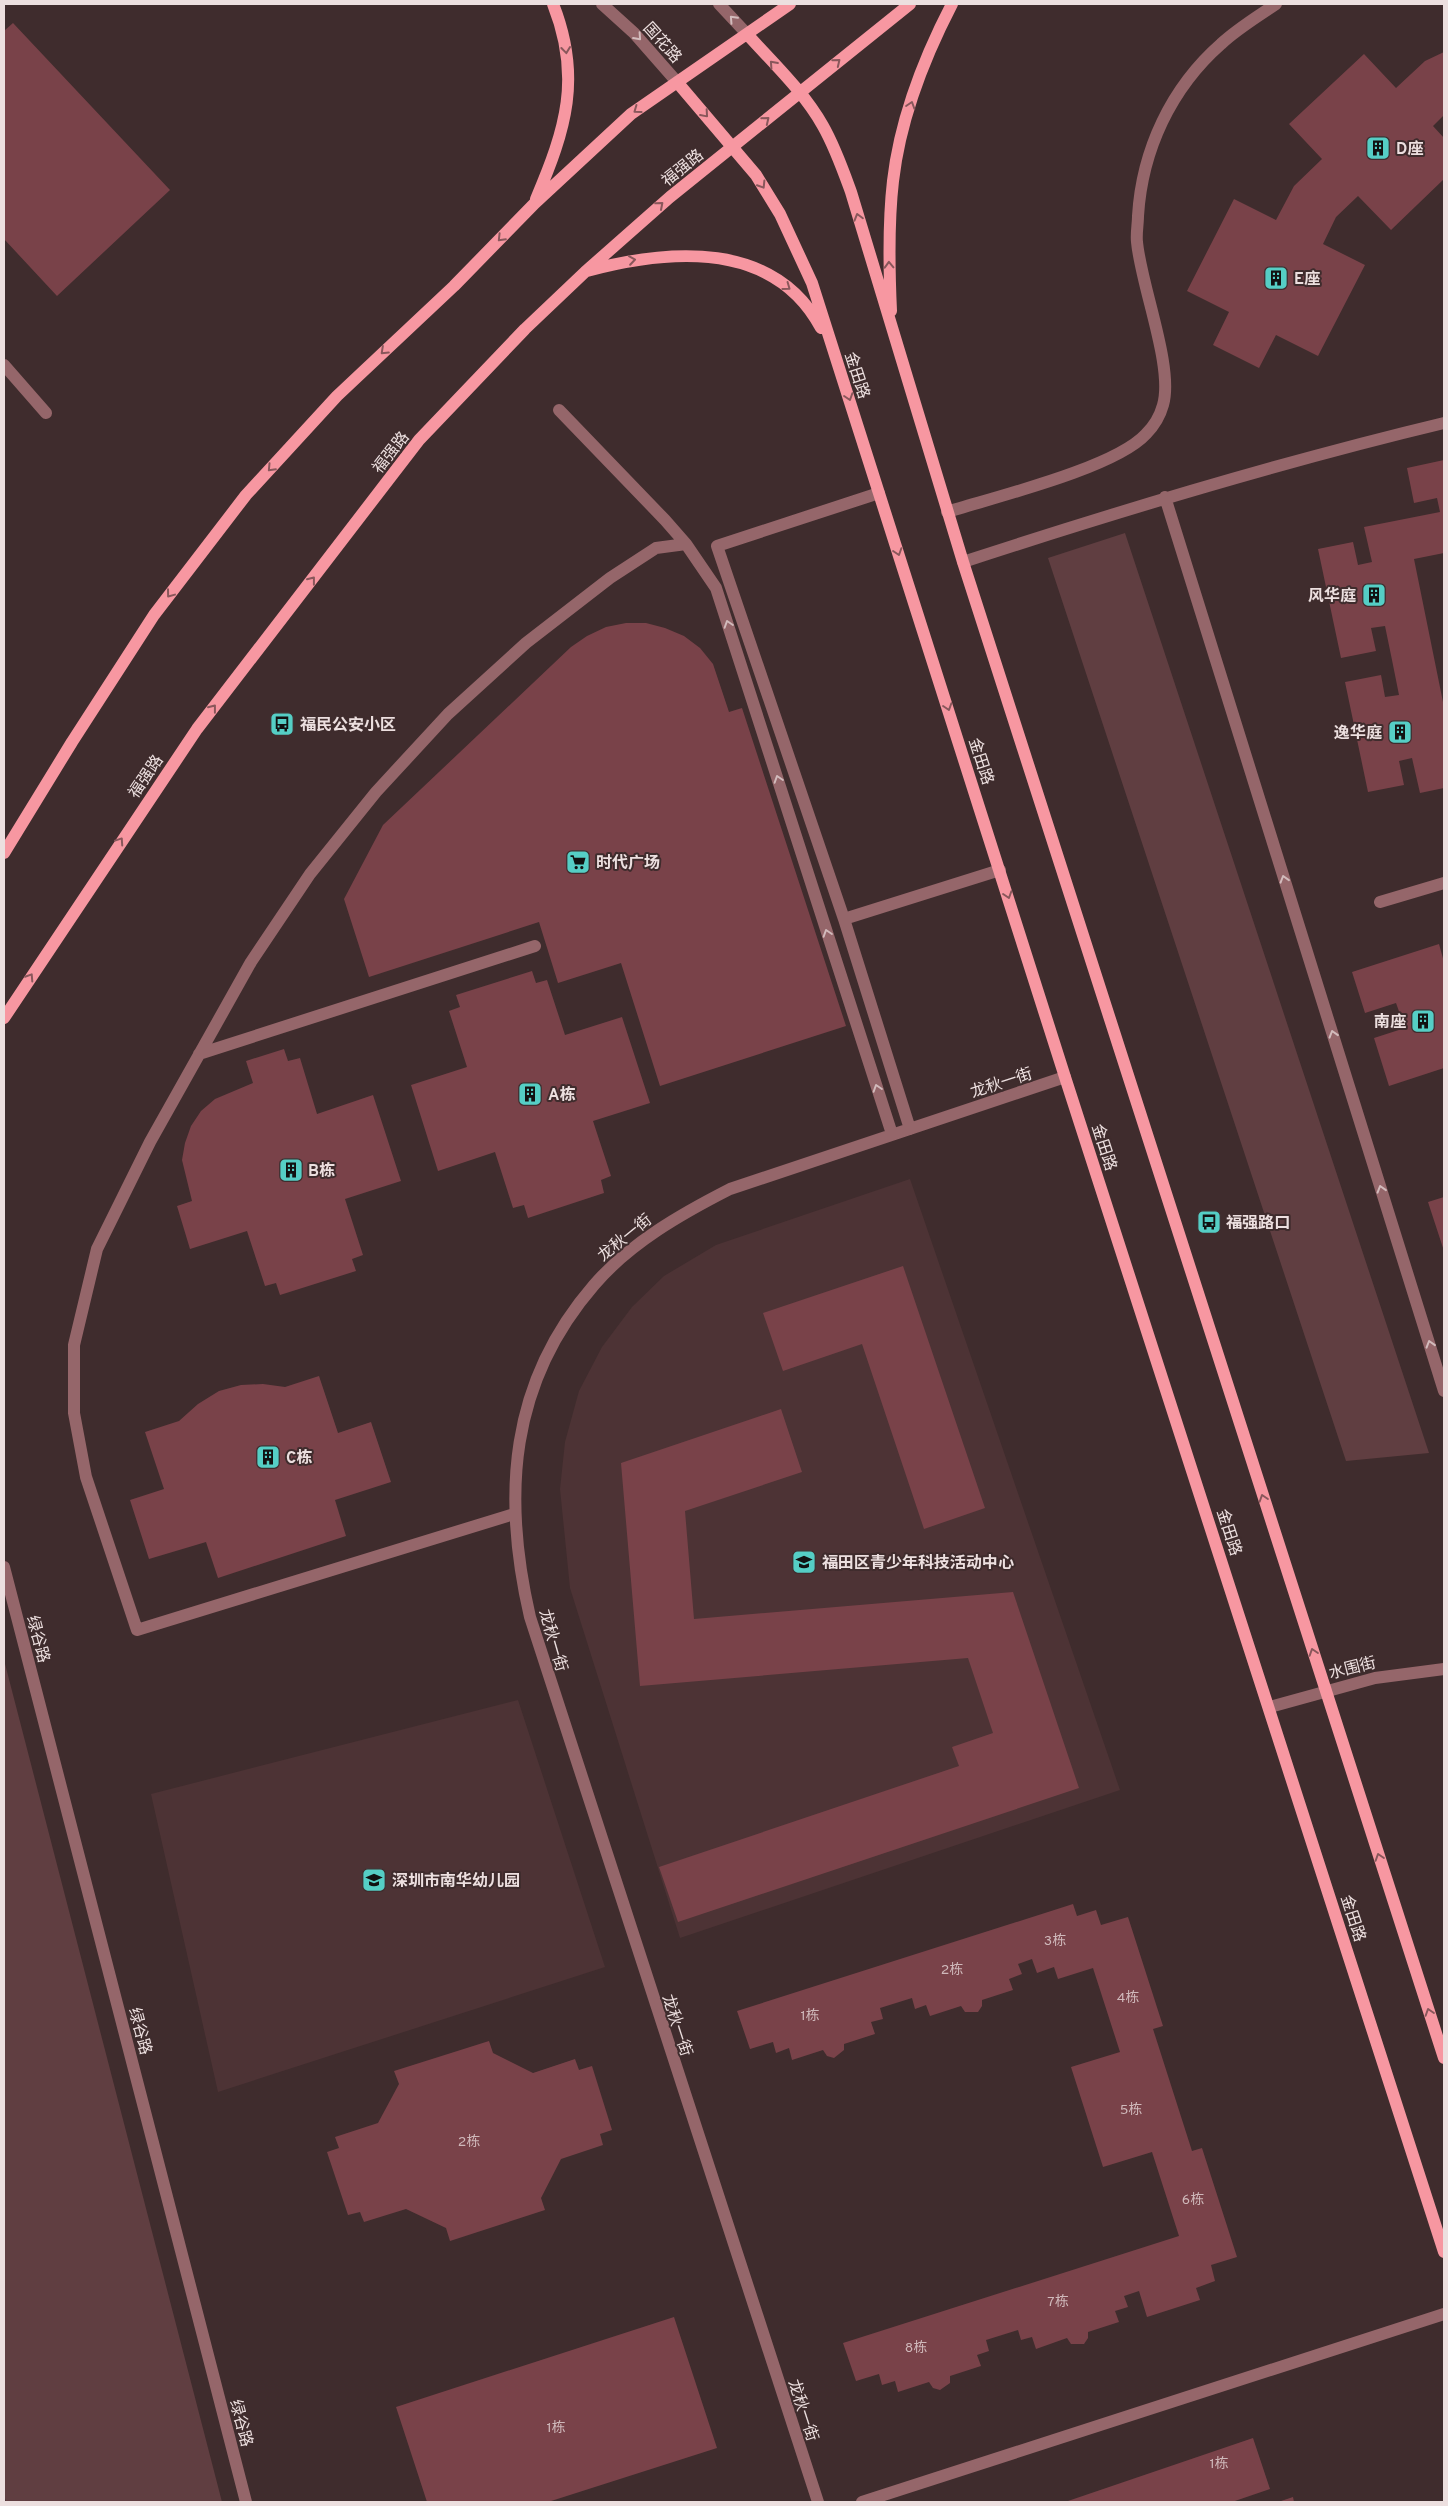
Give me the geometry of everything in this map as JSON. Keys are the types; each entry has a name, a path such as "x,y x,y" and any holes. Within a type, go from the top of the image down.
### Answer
{"main road":[{"path":"535,203 553,160 564,122 569,74 564,32 553,4"},
{"path":"4,853 72,742 154,615 246,495 337,396 454,286 535,203 631,114 790,4"},
{"name":"福强路","path":"4,1018 197,729 419,440 524,329 584,272 670,197 910,4"},
{"path":"891,331 888,246 893,180 904,124 924,65 952,4"},
{"path":"747,34 799,93 822,124 840,161 851,192 891,331 947,512 1444,2058"},
{"name":"金田路","path":"677,82 734,146 756,175 780,214 812,283 1065,1077 1270,1707 1444,2252"},
{"path":"584,272 624,261 662,256 702,257 743,262 769,274 796,293 816,317 834,351"}],"street":[{"name":"国花路","path":"602,4 634,33 677,82"},
{"path":"719,4 747,34"},
{"path":"947,512 1087,468 1129,448 1145,436 1156,423 1163,405 1165,387 1162,363 1137,241 1143,177 1155,133 1183,85 1220,44 1276,4"},
{"path":"4,365 46,413"},
{"path":"559,410 686,544 716,588 892,1134"},
{"path":"963,562 1165,497 1308,457 1444,423"},
{"path":"879,493 717,546 844,919 910,1129"},
{"path":"1165,497 1444,1391"},
{"path":"514,1514 137,1630 86,1477 74,1413 74,1345 97,1249 150,1142 251,962 310,874 376,792 448,714 526,643 610,578 656,548 686,544"},
{"path":"844,919 1000,870"},
{"path":"1380,902 1444,883"},
{"path":"199,1054 535,946"},
{"name":"龙秋一街","path":"818,2502 541,1658 522,1582 514,1514 515,1478 520,1438 533,1388 556,1338 594,1284 626,1254 661,1227 730,1189 1065,1077"},
{"name":"绿谷路","path":"4,1567 246,2502"},
{"name":"水围街","path":"1270,1707 1389,1675 1444,1668"},
{"path":"862,2502 1444,2314"}],"shaded area":[{"path":"1125,533 1429,1453 1346,1461 1048,558"},
{"name":"福田区青少年科技活动中心","path":"910,1179 1120,1790 680,1938 570,1588 560,1489 565,1442 579,1391 602,1347 632,1307 664,1276 716,1245"},
{"path":"4,1660 222,2502 6,2502 4,2495"},
{"name":"深圳市南华幼儿园","path":"518,1700 605,1967 218,2092 151,1794"}],"building":[{"path":"13,23 170,190 57,296 4,239 4,31"},
{"path":"1444,52 1444,115 1433,126 1444,138 1444,179 1391,230 1358,196 1336,217 1323,244 1365,265 1318,356 1276,335 1259,368 1213,345 1229,312 1187,291 1234,199 1276,220 1294,186 1322,159 1289,124 1364,54 1396,88 1425,61"},
{"path":"1444,460 1444,553 1414,559 1444,707 1444,788 1420,793 1412,758 1399,761 1404,785 1368,792 1345,682 1381,675 1385,697 1399,695 1392,660 1385,626 1371,628 1376,651 1341,658 1318,549 1353,542 1358,565 1372,562 1364,527 1440,512 1437,498 1414,503 1407,468"},
{"name":"时代广场","path":"626,623 646,623 684,636 700,648 713,664 729,712 742,708 846,1026 660,1086 621,963 558,983 539,922 369,977 344,899 383,825 571,647 587,636 606,627"},
{"name":"南座","path":"1439,944 1444,962 1444,1068 1389,1086 1374,1038 1405,1028 1396,1003 1365,1013 1352,972"},
{"name":"A栋","path":"532,971 536,983 547,980 565,1035 622,1017 650,1103 593,1121 611,1176 601,1180 604,1193 528,1218 524,1205 513,1208 495,1152 438,1171 411,1085 467,1067 449,1011 460,1007 456,995"},
{"name":"B栋","path":"284,1049 288,1061 300,1058 317,1114 373,1095 401,1181 345,1199 363,1255 352,1259 356,1271 280,1295 276,1283 265,1286 247,1231 190,1249 177,1206 192,1201 182,1160 191,1126 201,1111 215,1099 253,1083 246,1061"},
{"path":"1444,1197 1444,1251 1428,1202"},
{"path":"903,1266 985,1508 924,1529 862,1344 783,1371 763,1313"},
{"name":"C栋","path":"319,1376 338,1433 371,1422 391,1482 335,1500 346,1536 218,1578 206,1542 149,1559 130,1500 164,1489 145,1432 179,1421 198,1404 219,1391 241,1385 263,1384 285,1387"},
{"path":"781,1409 802,1472 685,1511 694,1619 1013,1592 1079,1788 678,1922 659,1867 959,1766 952,1747 993,1733 968,1658 640,1686 621,1463"},
{"path":"1073,1904 1077,1916 1096,1910 1101,1925 1128,1917 1163,2026 1153,2029 1192,2151 1202,2148 1237,2257 1211,2265 1215,2281 1196,2288 1200,2300 1147,2317 1139,2291 1124,2296 1128,2307 1115,2311 1119,2322 1088,2332 1088,2338 1084,2344 1071,2344 1067,2338 1036,2349 1032,2337 1021,2340 1018,2330 986,2340 989,2351 977,2355 981,2366 950,2376 950,2383 940,2390 933,2388 929,2382 898,2392 895,2381 882,2385 879,2374 856,2381 843,2343 1179,2236 1152,2152 1103,2167 1071,2067 1120,2052 1093,1968 1058,1979 1054,1967 1037,1973 1032,1959 1018,1964 1022,1974 1009,1979 1013,1990 982,2000 982,2006 978,2012 965,2012 961,2006 930,2016 926,2005 915,2009 912,1998 880,2008 883,2019 871,2022 875,2034 844,2044 844,2050 834,2058 827,2056 823,2050 792,2060 789,2048 776,2053 773,2042 750,2049 737,2011"},
{"path":"489,2041 493,2053 533,2073 575,2059 579,2070 592,2066 612,2130 600,2134 603,2145 561,2159 541,2198 545,2210 450,2241 446,2228 406,2209 364,2222 360,2212 348,2215 327,2152 339,2148 335,2137 378,2123 399,2084 394,2071"},
{"path":"674,2317 717,2448 548,2502 427,2502 396,2407"},
{"path":"1253,2438 1270,2489 1232,2502 1065,2502"},
{"path":"1293,2497 1294,2502 1278,2502"}],"place":[{"name":"D座","path":"1378,148"},
{"name":"E座","path":"1276,278"},
{"name":"风华庭","path":"1374,595"},
{"name":"福民公安小区","path":"282,724"},
{"name":"逸华庭","path":"1400,732"},
{"name":"时代广场","path":"578,862"},
{"name":"南座","path":"1423,1021"},
{"name":"A栋","path":"530,1094"},
{"name":"B栋","path":"291,1170"},
{"name":"福强路口","path":"1209,1222"},
{"name":"C栋","path":"268,1457"},
{"name":"福田区青少年科技活动中心","path":"804,1562"},
{"name":"深圳市南华幼儿园","path":"374,1880"}]}
